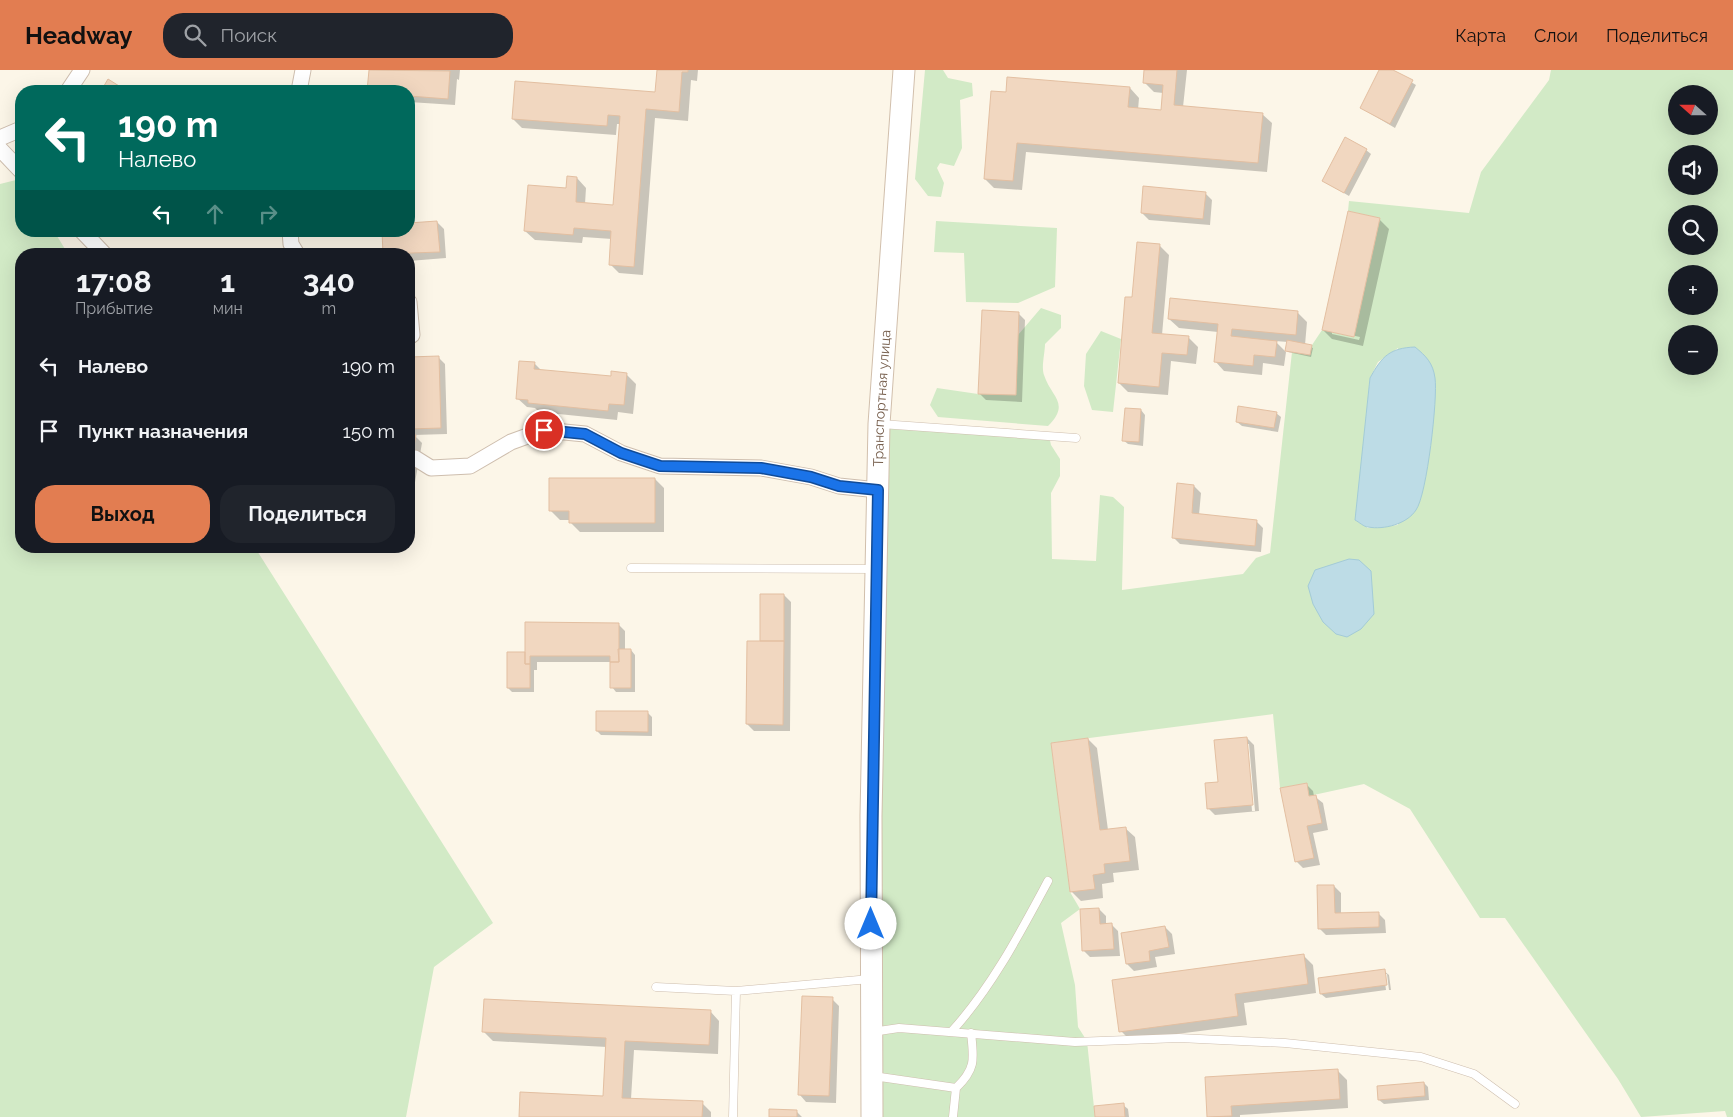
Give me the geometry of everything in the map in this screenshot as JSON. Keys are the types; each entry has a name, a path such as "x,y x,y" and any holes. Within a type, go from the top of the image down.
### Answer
{"main road":[{"name":"Транспортная улица","path":"872,1117 870,979 879,424 904,70"}],"street":[{"path":"72,85 82,70"},
{"path":"300,85 303,70"},
{"path":"0,138 15,132"},
{"path":"0,149 15,165"},
{"path":"88,237 98,248"},
{"path":"415,458 431,468 470,466 511,442 544,430 585,434 621,453 660,466 761,468 811,477 839,486 878,490"}],"lane":[{"path":"879,424 1076,438"},
{"path":"631,568 876,569"},
{"path":"952,1031 981,994 1017,937 1048,881"},
{"path":"656,987 736,991 870,979"},
{"path":"733,1117 736,991"},
{"path":"870,1032 899,1028 1075,1042 1179,1038 1285,1043 1421,1056 1474,1074 1515,1104"},
{"path":"953,1117 956,1088 971,1071 973,1061 971,1033"},
{"path":"871,1076 956,1088"}],"green space":[{"path":"925,70 943,70 948,78 972,83 973,96 960,100 962,148 954,166 940,163 937,168 944,183 941,197 928,196 915,179"},
{"path":"1551,70 1733,70 1733,1117 1727,1117 1725,1111 1641,1117 1618,1079 1505,918 1480,918 1410,809 1364,784 1309,796 1307,783 1280,788 1273,714 1051,743 1070,892 1080,909 1061,923 1075,985 1078,1027 1087,1041 1095,1117 872,1117 879,424 1049,436 1051,445 1060,459 1060,476 1051,493 1052,559 1096,561 1100,495 1113,497 1124,507 1122,590 1243,574 1256,558 1270,553 1292,352 1309,355 1312,345 1322,330 1354,337 1380,218 1348,211 1349,201 1469,213 1481,172 1549,80","holes":["1398,348 1398,525 1367,528 1361,475 1370,378 1378,362"]},
{"path":"15,180 15,237 58,237 64,248 15,248 15,553 258,553 493,923 434,967 406,1117 0,1117 0,184"},
{"path":"936,221 1057,228 1055,287 1018,303 966,302 964,253 934,252"},
{"path":"1041,308 1061,315 1061,328 1045,344 1043,372 1059,406 1055,418 1048,426 938,417 930,405 937,388 978,394 1016,395 1018,335"},
{"path":"1101,331 1121,339 1113,412 1092,410 1084,386 1086,354"}],"water":[{"path":"1415,347 1431,364 1435,378 1435,405 1431,446 1420,501 1412,515 1395,525 1381,528 1366,527 1355,520 1370,378 1383,359 1393,351"},
{"path":"1349,559 1359,560 1371,571 1374,614 1361,629 1347,637 1336,634 1323,622 1313,604 1308,586 1315,570"}],"building":[{"path":"369,70 450,71 448,99 415,96 415,85 368,85"},
{"path":"657,70 688,70 688,72 682,72 679,112 646,109 634,267 609,265 611,231 574,228 573,235 524,231 528,185 566,188 567,176 577,177 576,202 613,205 620,116 608,115 607,126 512,119 515,81 655,92"},
{"path":"1144,70 1177,70 1174,105 1263,113 1258,163 1017,143 1013,181 984,179 991,91 1006,92 1007,77 1130,87 1128,107 1161,110 1163,85 1143,83"},
{"path":"1379,70 1393,70 1413,80 1390,124 1360,108"},
{"path":"108,79 118,85 104,85"},
{"path":"1345,137 1367,149 1344,193 1322,181"},
{"path":"1143,186 1206,192 1203,219 1141,213"},
{"path":"1348,211 1380,218 1354,337 1322,330"},
{"path":"437,221 440,252 415,253 415,248 383,248 382,237 415,237 415,223"},
{"path":"1137,242 1160,244 1152,333 1189,336 1187,355 1162,353 1159,387 1118,383 1125,297 1132,297"},
{"path":"1170,298 1298,311 1296,335 1232,329 1231,336 1277,341 1275,357 1254,355 1253,366 1214,362 1218,324 1168,319"},
{"path":"982,310 1019,312 1016,395 978,394"},
{"path":"1287,340 1312,345 1310,355 1285,351"},
{"path":"439,356 441,428 415,429 415,357"},
{"path":"519,361 535,362 534,369 611,376 611,371 627,373 624,405 609,404 608,411 528,403 528,400 516,399"},
{"path":"1238,406 1277,412 1274,428 1236,422"},
{"path":"1125,408 1141,409 1139,442 1122,441"},
{"path":"549,478 655,478 655,523 569,523 569,511 549,511"},
{"path":"1177,483 1194,485 1192,513 1257,520 1255,546 1172,538"},
{"path":"760,594 784,594 784,641 760,641"},
{"path":"525,622 619,623 619,662 610,662 610,656 530,656 530,664 525,664"},
{"path":"747,641 784,641 783,725 746,724"},
{"path":"618,649 631,649 631,688 610,688 610,662 619,662"},
{"path":"507,652 525,652 525,664 530,664 530,688 507,688"},
{"path":"596,711 648,711 648,732 596,731"},
{"path":"1247,737 1253,805 1207,809 1205,783 1218,782 1214,740"},
{"path":"1088,738 1100,830 1126,827 1130,861 1104,864 1105,873 1093,875 1095,889 1070,892 1051,743"},
{"path":"1307,783 1309,796 1316,795 1322,823 1307,826 1314,858 1295,862 1280,788"},
{"path":"1317,885 1334,885 1335,913 1379,912 1379,927 1318,929"},
{"path":"1099,908 1100,924 1112,923 1114,949 1082,951 1080,909"},
{"path":"1165,926 1169,947 1149,951 1150,961 1126,964 1121,933"},
{"path":"1304,954 1308,984 1235,994 1238,1016 1119,1032 1112,980"},
{"path":"1385,969 1387,985 1320,994 1318,978"},
{"path":"802,996 833,997 829,1096 798,1095"},
{"path":"484,999 711,1010 709,1045 625,1041 622,1098 703,1101 702,1117 519,1117 520,1092 603,1096 606,1038 482,1032"},
{"path":"1338,1069 1340,1099 1231,1106 1232,1116 1207,1117 1205,1077"},
{"path":"1424,1082 1425,1096 1378,1100 1377,1086"},
{"path":"1124,1103 1125,1117 1095,1117 1094,1106"},
{"path":"769,1109 797,1110 797,1117 769,1117"}],"route":[{"path":"544,430 585,434 621,453 660,466 761,468 811,477 839,486 878,490 871,816 871,924"}]}
